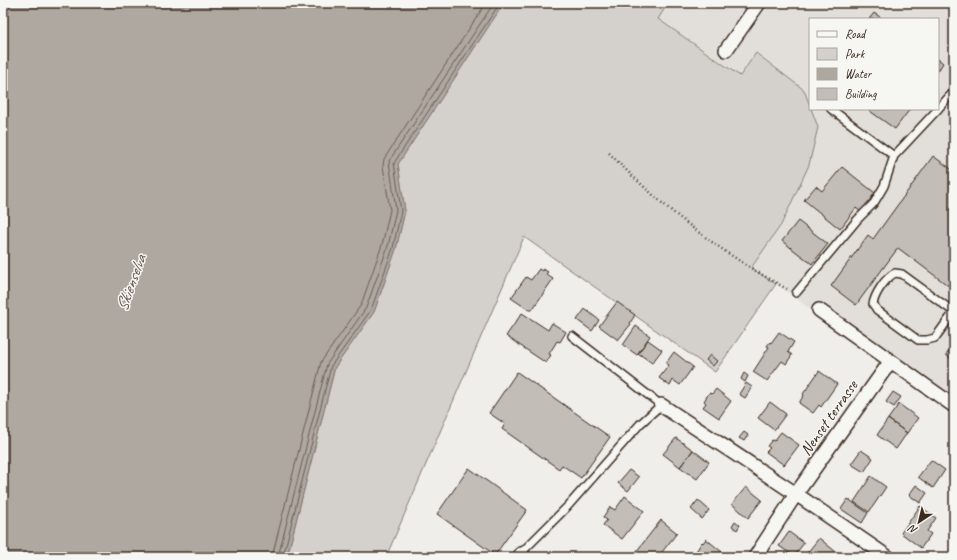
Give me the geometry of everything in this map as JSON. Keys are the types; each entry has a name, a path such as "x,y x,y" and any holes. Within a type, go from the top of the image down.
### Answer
{"street":[{"path":"726,50 759,3"},
{"path":"819,310 890,362 954,406"},
{"name":"Nenset terrasse","path":"755,557 796,494 890,362"},
{"path":"661,404 888,557"}],"lane":[{"path":"939,108 954,91"},
{"path":"832,110 894,156"},
{"path":"796,293 881,193 890,173 894,156 937,110"},
{"path":"895,273 902,274 954,312 935,338 918,340 877,310 873,304 874,297 890,276 895,273"},
{"path":"521,556 568,506 640,424 661,404 572,336"}],"path":[{"path":"609,153 664,205 703,237 747,266 796,293"}],"shaded area":[{"path":"668,3 954,3 954,414 776,284 751,268 781,225 818,127 811,110 939,110 939,18 809,18 809,104 804,90 757,53 740,76 657,19"}],"green space":[{"path":"504,3 668,3 658,19 740,76 756,53 804,90 809,103 809,110 812,110 818,127 809,165 781,225 751,268 776,284 715,372 524,237 386,557 287,557 335,367 374,312 396,249 405,211 398,164"}],"water":[{"name":"Skienselva","path":"3,3 504,3 398,164 405,211 396,249 374,312 335,367 287,557 3,557"}],"building":[{"path":"874,13 882,18 870,18"},
{"path":"939,60 943,63 939,69"},
{"path":"868,110 909,110 895,129"},
{"path":"933,156 954,171 954,290 898,248 856,305 831,286 868,235 873,239"},
{"path":"842,167 875,193 861,212 856,208 840,229 804,200 816,186 822,191"},
{"path":"798,221 828,244 812,264 782,241"},
{"path":"539,269 542,271 543,269 548,272 546,274 553,279 532,310 529,310 511,298 526,277 531,280"},
{"path":"617,302 635,315 630,323 631,324 618,340 599,326"},
{"path":"585,309 599,320 592,331 577,320"},
{"path":"522,313 548,330 552,323 566,332 560,342 557,341 549,354 551,355 546,363 506,336"},
{"path":"636,326 650,336 637,355 623,345"},
{"path":"779,332 794,342 788,352 792,355 786,364 782,361 767,381 753,372 769,347 767,346"},
{"path":"648,340 662,350 652,363 638,353"},
{"path":"954,344 954,361 946,355"},
{"path":"674,352 693,367 680,385 673,380 670,386 659,378 669,365 666,363"},
{"path":"710,355 717,361 713,366 706,360"},
{"path":"819,371 837,384 821,407 819,405 813,413 799,403 804,395 803,394"},
{"path":"517,372 610,437 581,478 562,465 559,469 502,429 505,424 489,413"},
{"path":"744,373 748,376 745,382 741,379"},
{"path":"746,383 752,387 745,398 739,394"},
{"path":"716,389 731,401 719,418 703,407 706,403 704,401 709,393 712,394"},
{"path":"893,392 901,397 894,407 886,402"},
{"path":"770,402 786,414 774,430 758,418"},
{"path":"899,404 918,418 907,433 888,419"},
{"path":"888,419 907,433 896,449 877,435"},
{"path":"744,432 748,435 744,441 739,438"},
{"path":"781,432 799,445 784,465 766,452 770,448 767,446 772,440 774,441"},
{"path":"676,438 693,450 680,467 663,454"},
{"path":"693,450 709,462 697,479 680,467"},
{"path":"861,450 873,458 864,472 851,464"},
{"path":"931,460 945,470 933,488 918,477"},
{"path":"954,461 954,470 950,467"},
{"path":"469,468 527,510 495,555 437,514"},
{"path":"629,470 639,477 628,491 618,483"},
{"path":"871,476 886,487 869,512 854,502"},
{"path":"916,485 927,493 920,503 909,495"},
{"path":"746,487 762,500 748,518 732,504"},
{"path":"625,496 644,511 622,539 603,525 607,520 603,517 610,507 615,510"},
{"path":"848,499 868,513 862,523 841,509"},
{"path":"698,500 709,510 702,519 691,509"},
{"path":"920,506 936,518 927,531 931,534 921,548 901,533"},
{"path":"661,520 677,533 658,557 634,557 637,553 636,552"},
{"path":"735,521 740,525 737,530 732,526"},
{"path":"789,532 804,543 794,556 779,546"},
{"path":"819,538 836,552 832,557 804,557"},
{"path":"706,539 722,552 719,557 688,557 692,551 695,553 702,542 703,543"}]}
